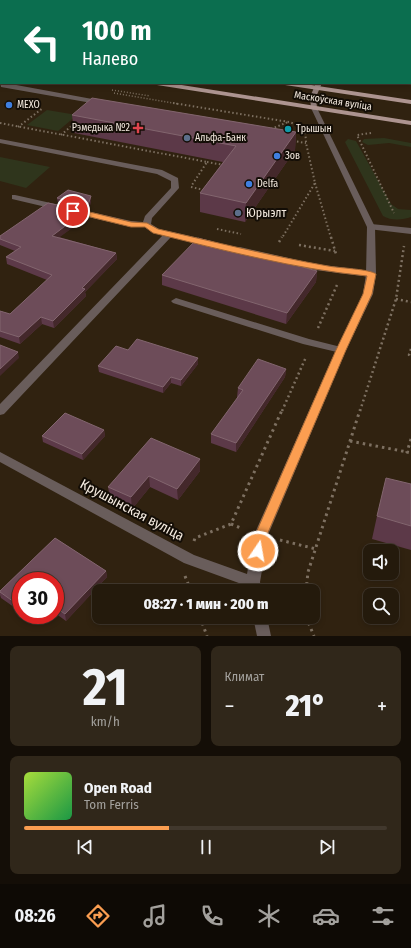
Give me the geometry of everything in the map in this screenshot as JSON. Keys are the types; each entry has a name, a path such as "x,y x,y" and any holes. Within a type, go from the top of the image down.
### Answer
{"main road":[{"name":"Маскоўская вуліца","path":"163,84 411,124"},
{"name":"Маскоўская вуліца","path":"302,84 318,85 411,102"},
{"path":"314,108 313,98 318,85"}],"street":[{"path":"2,84 108,104"},
{"path":"254,584 261,535 341,350 368,294 371,274 371,227 326,130 314,108"},
{"path":"0,141 159,172 171,176 175,180 175,188 148,218 147,225"},
{"path":"15,197 131,224 147,225 156,231 214,245"},
{"path":"371,227 407,230"},
{"path":"0,411 169,234"},
{"path":"230,248 291,262 371,274"},
{"path":"176,301 312,343 341,350"},
{"name":"Крушынская вуліца","path":"0,456 190,559 247,584"},
{"path":"261,624 264,636"}],"path":[{"path":"109,92 289,122 305,127"},
{"path":"18,127 48,104"},
{"path":"61,135 77,121"},
{"path":"270,130 289,122"},
{"path":"307,584 308,572 396,299 407,230 357,135 373,133"},
{"path":"292,141 306,143"},
{"path":"207,162 227,165"},
{"path":"188,584 185,576 195,538 231,524 343,271 335,251 315,183"},
{"path":"190,187 211,191"},
{"path":"296,245 335,251"},
{"path":"396,299 411,302"},
{"path":"411,349 409,355 411,358"},
{"path":"350,441 409,453 411,439"},
{"path":"203,624 207,636"},
{"path":"309,624 314,636"}],"green space":[{"path":"47,110 77,115 58,131 27,125"},
{"path":"384,138 411,143 411,147 389,143 368,145 362,142 364,139"},
{"path":"348,139 356,141 391,204 398,209 411,210 411,217 397,220 383,216 345,142"},
{"path":"0,157 50,167 26,188 0,181"}],"building":[{"path":"92,98 296,132 246,203 200,193 236,146 72,115"},
{"path":"68,190 91,196 88,205 57,198"},
{"path":"48,203 85,211 52,236 116,253 82,288 85,289 53,321 41,317 19,337 0,331 0,311 10,314 52,275 6,257 21,247 0,239 0,236"},
{"path":"198,238 317,271 287,313 162,275"},
{"path":"137,339 198,358 181,380 171,377 163,387 98,366 116,346 128,350"},
{"path":"0,345 18,352 0,369"},
{"path":"258,359 286,369 236,443 211,434 243,390 238,388"},
{"path":"65,413 104,430 82,454 42,436"},
{"path":"151,438 200,459 177,489 149,476 131,497 108,487"},
{"path":"386,478 411,484 411,526 377,516"},
{"path":"55,538 106,571 65,614 64,572 20,572"},
{"path":"12,579 12,601 0,591"}],"place":[{"name":"MEXO","path":"9,105"},
{"name":"Рэмедыка №2","path":"138,128"},
{"name":"Трышын","path":"288,129"},
{"name":"Альфа-Банк","path":"187,138"},
{"name":"Зов","path":"277,156"},
{"name":"Delfa","path":"249,184"},
{"name":"Юрыэлт","path":"238,213"}],"route":[{"path":"73,211 131,224 147,225 156,231 291,262 315,267 371,274 368,294 341,350 261,535 258,551"}]}
